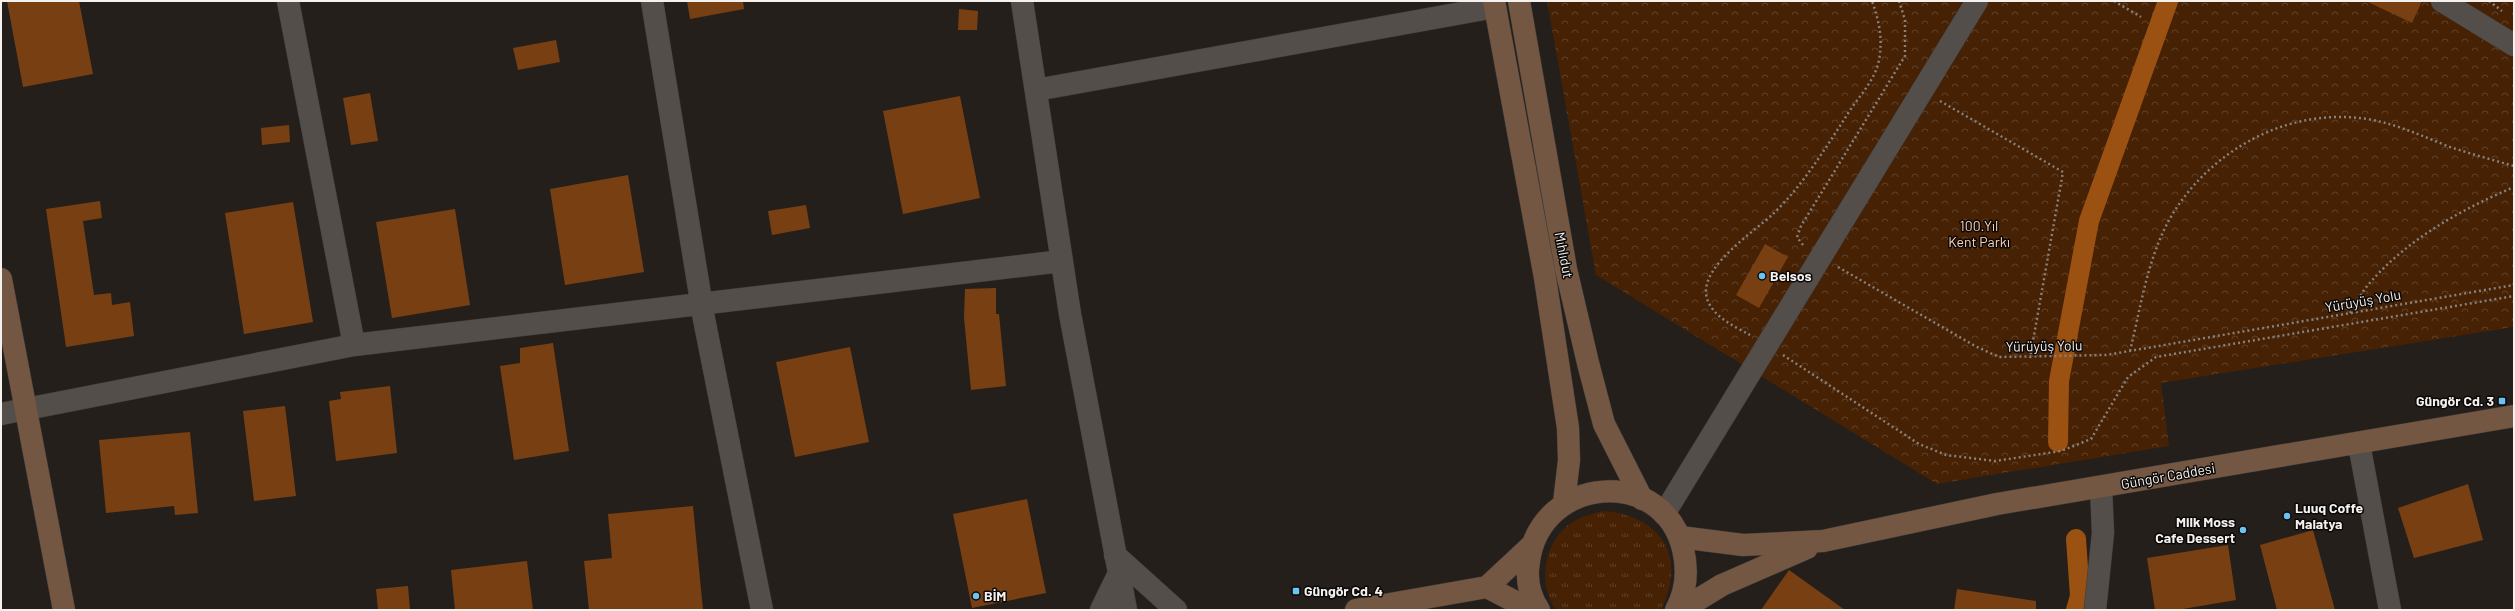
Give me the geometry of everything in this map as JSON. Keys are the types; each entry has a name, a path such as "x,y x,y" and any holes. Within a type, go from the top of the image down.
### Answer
{"main road":[{"name":"Mıhlıdut","path":"1519,1 1566,269 1588,363 1604,424 1642,499"},
{"name":"Mıhlıdut","path":"1494,4 1545,278 1568,428 1569,460 1564,504"},
{"path":"1,279 64,610"},
{"name":"Güngör Caddesi","path":"1823,541 1997,504 2359,444 2514,416"},
{"path":"1356,610 1487,587 1531,546 1544,522 1564,504 1589,493 1616,491 1642,499 1664,514 1680,537 1687,577 1684,590 1676,610"},
{"path":"1680,537 1743,544 1823,541"},
{"path":"1681,610 1734,579 1823,541"},
{"path":"1531,546 1527,573 1532,600 1539,610"},
{"path":"1487,587 1531,610"}],"street":[{"path":"288,1 354,345"},
{"path":"652,1 701,305 762,610"},
{"path":"1022,1 1062,261 1126,610"},
{"path":"1664,514 1977,1"},
{"path":"2442,1 2514,44"},
{"path":"1036,90 1494,4"},
{"path":"1,414 27,411 354,345 1062,261"},
{"path":"2359,444 2390,610"},
{"path":"2095,610 2103,533 2101,487"},
{"path":"1101,610 1117,564"},
{"path":"1117,564 1176,610"}],"path":[{"path":"1872,1 1882,30 1879,61 1866,88 1801,183 1773,214 1742,240 1722,260 1707,281 1706,294 1718,315 1767,345 1919,444 1946,455 1995,461 2061,451 2091,439 2128,377 2156,357 2514,296"},
{"name":"Yürüyüş Yolu","path":"1900,1 1905,20 1905,56 1801,226 1797,237 1800,243 1821,257 1975,346 1999,357 2030,358 2077,356 2130,351 2514,285"},
{"path":"2114,1 2141,17"},
{"path":"2489,1 2508,16"},
{"path":"1922,90 2063,172 2030,358"},
{"path":"2130,351 2155,253 2172,216 2195,182 2218,161 2247,141 2276,128 2301,121 2338,118 2366,119 2398,126 2450,146 2514,166"},
{"path":"2350,313 2368,285 2424,236 2477,203 2514,187"}],"green space":[{"name":"100.Yıl Kent Parkı","path":"1547,1 2514,1 2514,327 2161,383 2169,446 1937,484 1596,275"},
{"path":"1604,511 1624,515 1641,521 1654,531 1664,542 1670,557 1671,573 1668,591 1661,610 1556,610 1550,600 1545,578 1546,566 1548,555 1559,534 1576,520"}],"building":[{"path":"7,1 79,1 93,74 23,87"},
{"path":"687,1 743,1 744,9 690,19"},
{"path":"2366,1 2422,1 2412,23"},
{"path":"959,9 978,11 977,30 958,30"},
{"path":"556,40 560,62 518,70 513,48"},
{"path":"370,93 378,141 351,145 343,98"},
{"path":"960,96 980,198 903,214 883,111"},
{"path":"289,125 290,142 262,145 261,128"},
{"path":"628,175 644,272 565,285 550,189"},
{"path":"100,201 102,218 83,221 94,295 111,293 112,305 130,302 134,336 66,347 46,209"},
{"path":"293,202 313,322 244,334 225,213"},
{"path":"806,205 810,228 772,235 768,211"},
{"path":"455,209 470,305 392,318 376,222"},
{"name":"Belsos","path":"1765,244 1788,257 1759,308 1736,295"},
{"path":"996,288 996,314 999,314 1006,386 971,390 964,318 965,289"},
{"path":"553,343 569,451 514,460 500,366 520,363 520,348"},
{"path":"850,347 869,442 795,457 776,362"},
{"path":"390,386 397,453 336,461 329,401 341,399 340,392"},
{"path":"285,406 296,496 254,501 243,411"},
{"path":"190,432 198,513 175,515 174,506 106,513 99,440"},
{"path":"2468,484 2483,540 2414,558 2398,508"},
{"path":"1027,499 1046,593 972,608 953,514"},
{"path":"693,506 703,610 589,610 584,561 612,558 608,514"},
{"path":"2313,530 2335,610 2277,610 2260,545"},
{"path":"2228,545 2236,600 2177,610 2155,610 2147,558"},
{"path":"527,561 533,610 455,610 451,570"},
{"path":"1789,570 1845,610 1761,610"},
{"path":"408,586 410,610 378,610 376,589"},
{"path":"1957,589 2036,601 2036,610 1954,610"}],"waterway":[{"path":"2058,442 2059,381 2089,221 2168,1"},
{"path":"2076,539 2080,596 2076,610"}],"place":[{"name":"Belsos","path":"1762,276"},
{"name":"Güngör Cd. 3","path":"2502,401"},
{"name":"Luuq Coffe Malatya","path":"2287,516"},
{"name":"Milk Moss Cafe Dessert","path":"2243,530"},
{"name":"Güngör Cd. 4","path":"1296,591"},
{"name":"BİM","path":"976,596"}]}
